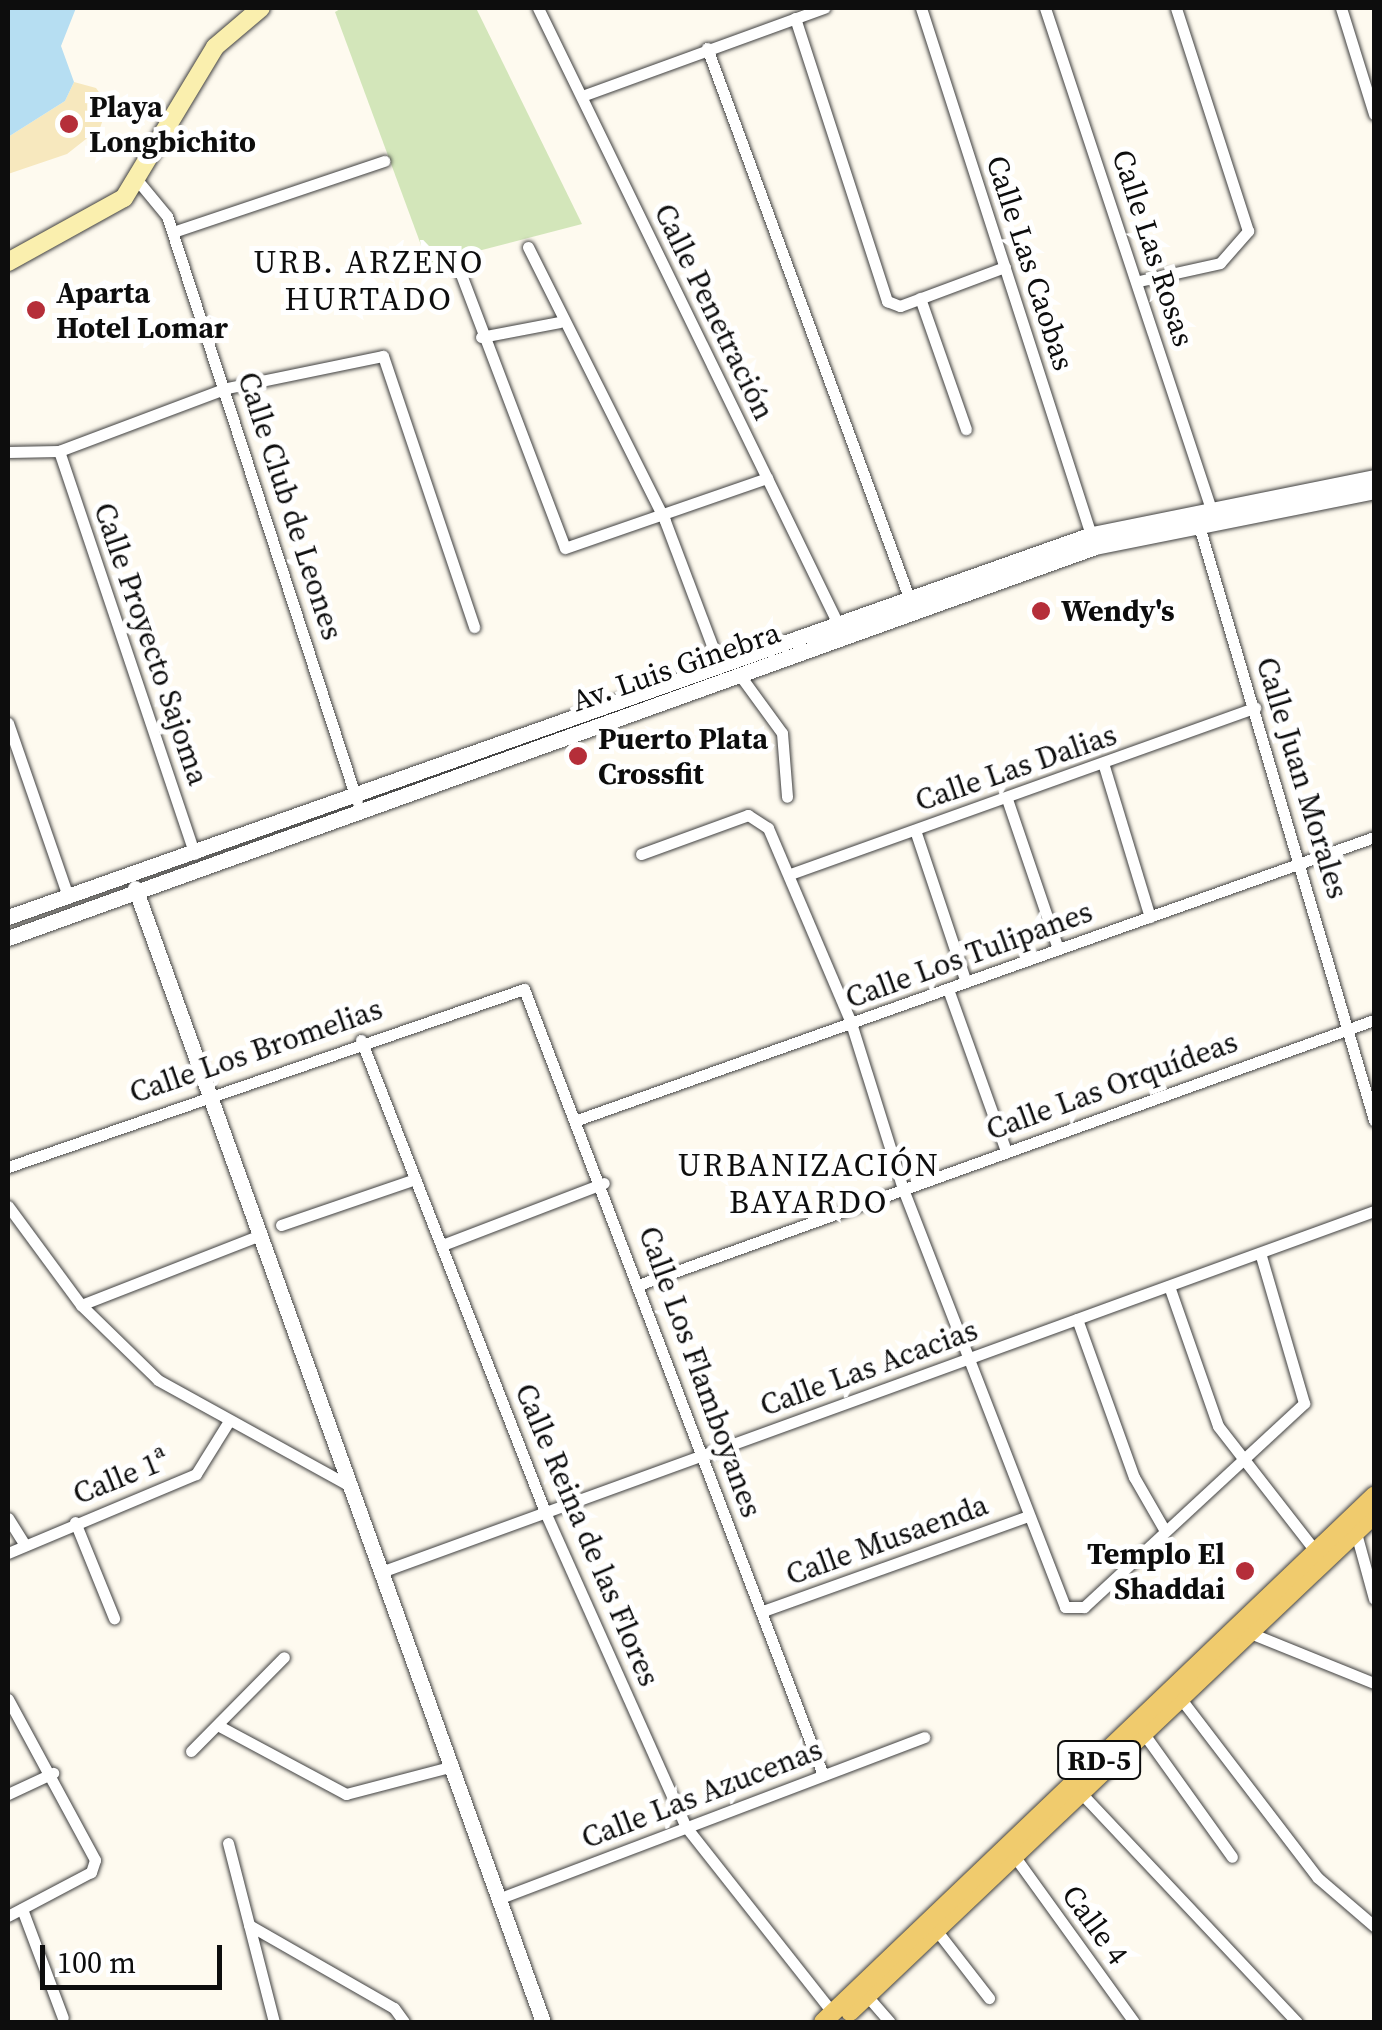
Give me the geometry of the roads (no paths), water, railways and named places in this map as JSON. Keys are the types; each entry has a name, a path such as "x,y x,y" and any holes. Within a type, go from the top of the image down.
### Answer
{"main road":[{"path":"8,262 107,213 138,182 215,47 260,8"},
{"name":"RD-5","path":"831,2019 1374,1496"},
{"name":"RD-5","path":"831,2019 868,1996 1374,1515"}],"street":[{"path":"539,10 556,8"},
{"path":"582,96 820,8"},
{"name":"Calle Las Caobas","path":"920,8 1093,540"},
{"name":"Calle Las Rosas","path":"1044,8 1138,281 1201,514"},
{"path":"1138,281 1220,262 1248,231 1176,8"},
{"path":"1342,8 1374,114"},
{"name":"Calle Penetración","path":"539,10 839,621 843,638"},
{"path":"794,18 893,306 1005,267"},
{"path":"707,48 908,595"},
{"path":"172,232 384,161"},
{"name":"Calle Club de Leones","path":"138,182 172,232 227,388 359,806"},
{"path":"528,247 560,322 665,521 719,664"},
{"path":"459,269 558,542 575,551 665,521 767,478"},
{"path":"920,298 966,429"},
{"path":"481,337 560,322"},
{"path":"8,452 59,451 227,388 384,356 474,627"},
{"name":"Calle Proyecto Sajoma","path":"59,451 199,871"},
{"name":"Av. Luis Ginebra","path":"8,938 137,895 719,664 908,595 1093,540 1374,477"},
{"name":"Av. Luis Ginebra","path":"1201,514 1374,492"},
{"name":"Calle Juan Morales","path":"1201,514 1374,1120"},
{"name":"Av. Luis Ginebra","path":"8,917 195,852 359,806 843,638 1093,540"},
{"path":"738,674 782,732 787,797"},
{"name":"Calle Las Dalias","path":"792,873 1104,766 1255,708"},
{"path":"8,723 68,896"},
{"path":"1104,766 1150,917"},
{"path":"1006,798 1058,950"},
{"path":"641,854 748,815 764,821 792,873 851,1023 903,1189 967,1359 1028,1516 1072,1610 1298,1412 1306,1390 1260,1253"},
{"path":"915,830 966,982"},
{"name":"Calle Los Tulipanes","path":"580,1119 1374,838"},
{"path":"132,875 258,1236 352,1487 446,1768 542,2022"},
{"path":"948,988 1006,1152"},
{"name":"Calle Los Bromelias","path":"8,1167 361,1040 524,989"},
{"name":"Calle Los Flamboyanes","path":"524,989 580,1119 824,1775"},
{"name":"Calle Las Orquídeas","path":"641,1284 1374,1020"},
{"name":"Calle Reina de las Flores","path":"361,1040 414,1178 445,1244 545,1512 686,1827 831,2019"},
{"path":"281,1225 414,1178"},
{"path":"445,1244 604,1184"},
{"path":"8,1206 81,1305 158,1380 352,1487"},
{"name":"Calle Las Acacias","path":"381,1572 1374,1211"},
{"path":"81,1305 258,1236"},
{"path":"1169,1286 1241,1463 1316,1552"},
{"path":"1077,1320 1134,1477 1165,1531"},
{"name":"Calle 1ª","path":"8,1553 74,1522 196,1474 230,1421"},
{"name":"Calle Musaenda","path":"762,1611 1028,1516"},
{"path":"8,1518 24,1544"},
{"path":"74,1522 114,1618"},
{"path":"1356,1532 1374,1599"},
{"path":"1250,1633 1374,1684"},
{"path":"191,1750 221,1727 284,1657"},
{"path":"8,1698 52,1773 95,1867 8,1916"},
{"path":"1181,1699 1318,1878 1374,1926"},
{"path":"221,1727 346,1794 446,1768"},
{"path":"1144,1734 1232,1857"},
{"name":"Calle Las Azucenas","path":"498,1899 924,1737"},
{"path":"8,1794 52,1773"},
{"path":"1081,1794 1297,2022"},
{"path":"228,1843 274,2022"},
{"name":"Calle 4","path":"1015,1857 1134,2022"},
{"path":"22,1909 63,2018"},
{"path":"249,1925 394,2008 404,2022"},
{"path":"937,1931 989,1998"},
{"path":"868,1996 890,2022"}],"water":[{"path":"8,8 76,8 61,46 74,82 65,101 8,137"}],"place":[{"name":"Playa Longbichito","path":"69,124"},
{"name":"Aparta Hotel Lomar","path":"36,310"},
{"name":"Wendy's","path":"1041,611"},
{"name":"Puerto Plata Crossfit","path":"578,756"},
{"name":"Templo El Shaddai","path":"1245,1571"}],"district":[{"name":"URB. ARZENO HURTADO","path":"369,282"},
{"name":"URBANIZACIÓN BAYARDO","path":"809,1184"}]}
